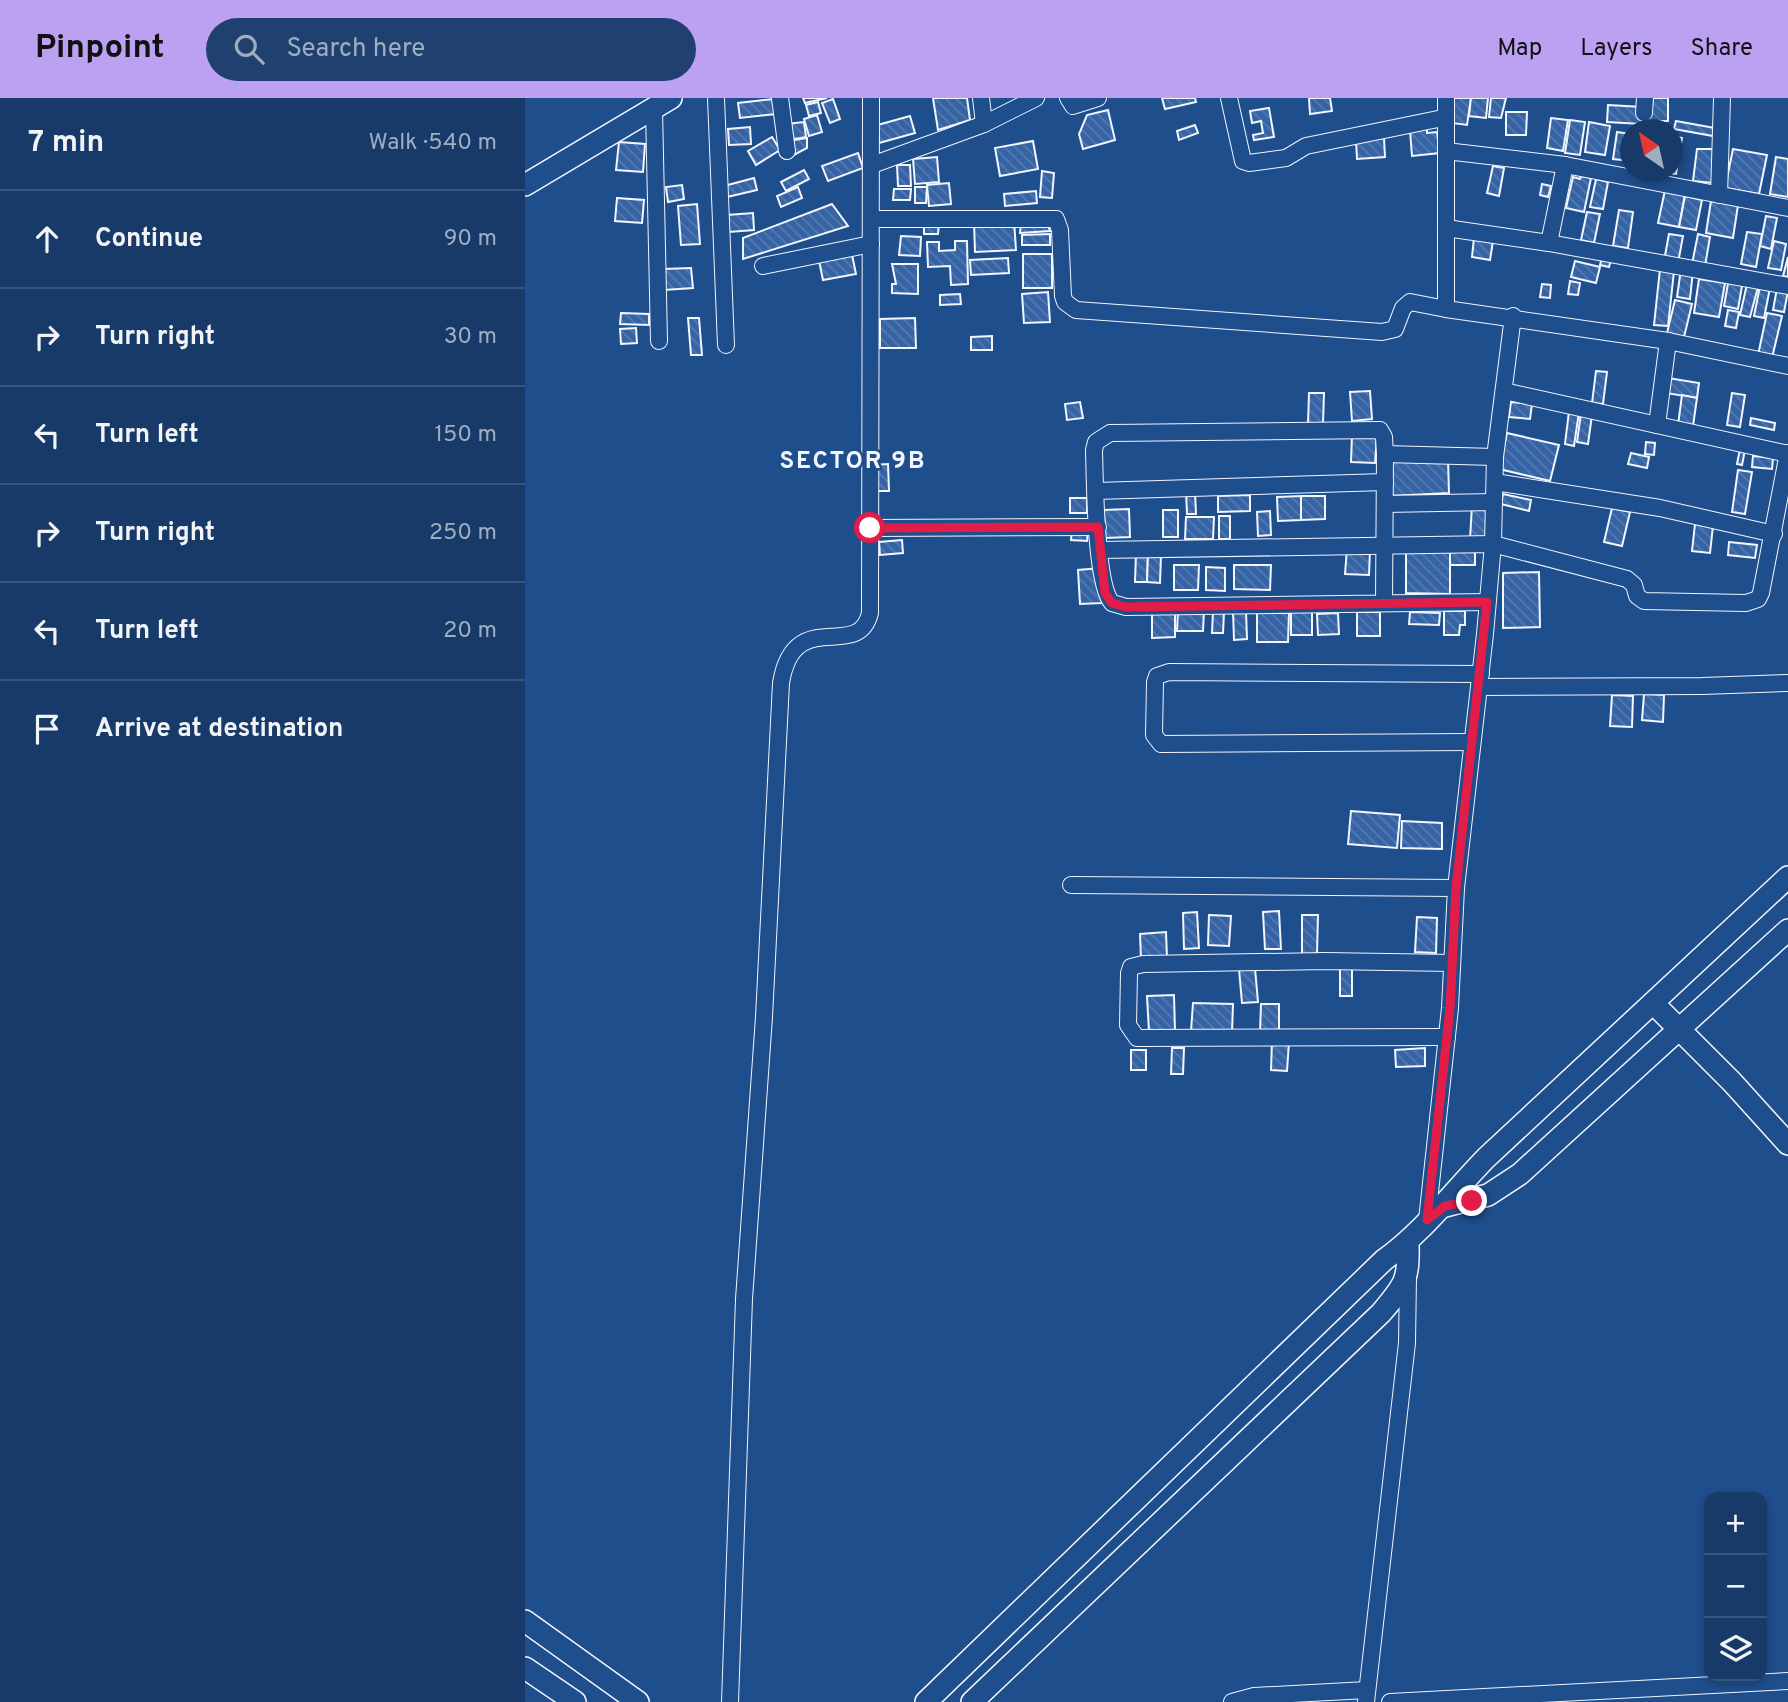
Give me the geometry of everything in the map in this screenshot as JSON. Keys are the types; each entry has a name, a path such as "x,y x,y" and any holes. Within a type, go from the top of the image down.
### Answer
{"street":[{"path":"716,98 726,345"},
{"path":"780,98 787,151"},
{"path":"730,1702 744,1299 764,1017 781,683 789,653 798,645 812,639 850,635 867,625 870,613 871,98"},
{"path":"981,98 984,124"},
{"path":"872,165 984,124 1036,98"},
{"path":"1068,98 1073,106 1098,98"},
{"path":"1229,98 1239,152 1243,161 1249,163 1286,158 1305,146 1443,118"},
{"path":"1446,98 1443,118 1446,150 1446,309"},
{"path":"1719,195 1722,98"},
{"path":"525,185 663,103"},
{"path":"659,341 663,103"},
{"path":"1446,150 1565,165 1788,208"},
{"path":"1549,243 1565,165"},
{"path":"871,219 1056,219 1060,230 1063,296 1065,302 1076,310 1382,332 1395,328 1403,308 1411,302 1668,341 1788,366"},
{"path":"1446,228 1549,243 1788,286"},
{"path":"763,266 871,244"},
{"path":"1427,1220 1447,1037 1456,888 1493,544 1495,457 1513,316"},
{"path":"1657,425 1668,341"},
{"path":"1100,550 1493,544 1627,579 1635,584 1637,596 1644,601 1746,603 1758,599 1774,534 1788,453 1504,391"},
{"path":"1384,603 1385,454 1384,436 1376,429 1110,433 1101,436 1094,450 1098,527 1105,593 1112,603 1119,606 1487,602"},
{"path":"1385,454 1495,457"},
{"path":"1096,491 1385,482"},
{"path":"1495,482 1660,508 1774,534"},
{"path":"1385,503 1494,502"},
{"path":"870,528 1098,527"},
{"path":"1472,742 1161,744 1154,735 1154,682 1157,676 1169,672 1480,681 1788,682"},
{"path":"926,1702 1384,1260 1408,1242 1427,1220 1445,1206 1486,1158 1788,877"},
{"path":"1071,885 1456,888"},
{"path":"1445,1206 1488,1195 1520,1174 1788,930"},
{"path":"1447,1037 1137,1038 1128,1025 1129,973 1131,967 1143,964 1325,961 1453,963"},
{"path":"1653,1003 1788,1144"},
{"path":"1232,1702 1254,1696 1366,1696 1407,1343 1408,1242"},
{"path":"972,1702 1381,1312 1402,1290 1408,1274"},
{"path":"525,1621 638,1702"},
{"path":"525,1668 575,1702"},
{"path":"1389,1702 1540,1698 1788,1681"}],"building":[{"path":"803,98 827,98 805,103"},
{"path":"933,98 967,98 970,120 938,130"},
{"path":"1162,98 1195,98 1196,102 1165,109"},
{"path":"1309,98 1330,98 1332,111 1310,114"},
{"path":"1448,98 1471,98 1467,125 1445,122"},
{"path":"1471,98 1488,98 1486,118 1469,116"},
{"path":"1491,98 1506,98 1501,118 1489,117"},
{"path":"1648,98 1668,98 1668,119 1648,119"},
{"path":"774,99 776,114 740,118 738,103"},
{"path":"833,99 840,119 830,123 822,103"},
{"path":"818,102 821,113 809,116 806,105"},
{"path":"1608,105 1642,107 1641,119 1607,122"},
{"path":"1269,108 1274,137 1254,140 1253,135 1263,133 1261,121 1252,123 1250,111"},
{"path":"1108,110 1115,140 1083,149 1079,134 1087,115"},
{"path":"1506,112 1527,112 1526,135 1506,135"},
{"path":"817,115 822,132 809,136 804,119"},
{"path":"910,116 915,133 879,143 874,126"},
{"path":"1551,118 1568,120 1563,151 1547,148"},
{"path":"1570,120 1585,122 1580,155 1565,153"},
{"path":"804,122 806,137 789,140 787,124"},
{"path":"1589,122 1610,126 1605,155 1585,152"},
{"path":"1683,122 1715,128 1713,136 1683,131"},
{"path":"1195,125 1198,133 1179,140 1177,131"},
{"path":"750,127 751,144 729,145 728,129"},
{"path":"1427,129 1427,133 1437,132 1440,153 1412,156 1410,131"},
{"path":"1617,132 1620,132 1620,160 1613,159"},
{"path":"772,137 780,150 756,165 748,151"},
{"path":"807,138 807,148 792,156 788,141"},
{"path":"1384,138 1385,157 1357,159 1356,140"},
{"path":"1033,141 1038,169 1000,176 995,148"},
{"path":"619,142 645,144 643,172 616,170"},
{"path":"1697,149 1714,149 1714,183 1693,181"},
{"path":"1733,149 1767,155 1759,194 1725,188"},
{"path":"858,153 863,168 828,181 822,166"},
{"path":"937,157 939,182 915,184 913,159"},
{"path":"1776,157 1788,159 1788,197 1770,194"},
{"path":"897,165 910,165 911,186 898,186"},
{"path":"1493,166 1504,168 1499,196 1487,193"},
{"path":"804,170 809,179 786,191 781,182"},
{"path":"1042,171 1054,173 1052,198 1040,197"},
{"path":"1581,176 1591,178 1584,212 1566,208 1573,177 1580,179"},
{"path":"754,178 757,190 727,197 724,186"},
{"path":"1596,179 1608,182 1603,209 1590,207"},
{"path":"949,183 951,204 929,206 927,185"},
{"path":"1542,184 1551,186 1548,197 1540,195"},
{"path":"682,185 684,199 668,202 666,187"},
{"path":"798,187 802,198 781,207 777,196"},
{"path":"915,187 927,187 926,203 915,203"},
{"path":"894,189 911,189 910,200 893,200"},
{"path":"1665,190 1685,194 1679,227 1658,223"},
{"path":"1036,191 1037,203 1005,206 1004,194"},
{"path":"1685,196 1702,200 1696,230 1679,227"},
{"path":"617,198 644,200 642,223 615,221"},
{"path":"1711,201 1738,205 1733,238 1706,233"},
{"path":"697,204 700,244 681,245 678,206"},
{"path":"832,204 848,226 743,259 743,238"},
{"path":"1619,210 1633,212 1628,248 1613,246"},
{"path":"1587,212 1600,214 1594,243 1581,240"},
{"path":"753,213 754,230 729,232 727,215"},
{"path":"1766,216 1777,218 1771,249 1760,246"},
{"path":"1014,220 1016,250 975,252 974,222"},
{"path":"924,222 939,222 938,234 924,234"},
{"path":"1021,223 1047,223 1050,231 1020,233"},
{"path":"1747,232 1762,234 1756,267 1741,264"},
{"path":"1050,234 1050,245 1022,245 1022,235"},
{"path":"1669,234 1683,236 1678,263 1664,261"},
{"path":"1698,234 1710,237 1705,266 1692,264"},
{"path":"901,236 921,237 920,256 899,255"},
{"path":"1474,238 1493,241 1490,260 1472,257"},
{"path":"955,241 967,241 968,284 951,285 950,266 928,267 927,242 939,242 939,251 955,250"},
{"path":"1774,241 1786,244 1781,270 1768,268"},
{"path":"851,250 856,274 823,280 818,256"},
{"path":"1023,254 1052,254 1052,288 1023,288"},
{"path":"1603,254 1612,256 1609,267 1600,265"},
{"path":"1788,257 1788,277 1783,276"},
{"path":"1008,258 1009,273 971,275 970,260"},
{"path":"1575,261 1600,267 1596,283 1571,277"},
{"path":"892,264 918,264 918,294 892,293 892,284 896,284"},
{"path":"691,268 693,288 664,290 663,269"},
{"path":"1660,269 1674,271 1668,326 1654,325"},
{"path":"1681,269 1693,270 1690,299 1677,297"},
{"path":"1729,278 1743,280 1738,309 1724,306"},
{"path":"1699,279 1725,283 1719,317 1694,313"},
{"path":"1570,281 1580,283 1578,295 1568,294"},
{"path":"1542,284 1551,285 1550,298 1540,297"},
{"path":"1747,284 1758,287 1750,317 1740,315"},
{"path":"1760,286 1770,288 1764,318 1754,316"},
{"path":"1777,288 1788,291 1784,312 1773,310"},
{"path":"1048,292 1050,322 1024,323 1022,294"},
{"path":"960,294 961,304 940,305 940,295"},
{"path":"1675,300 1692,304 1684,337 1667,333"},
{"path":"1728,310 1739,312 1736,328 1725,326"},
{"path":"621,313 649,314 649,325 620,324"},
{"path":"1767,313 1782,316 1772,358 1758,355"},
{"path":"688,318 699,318 702,355 691,355"},
{"path":"915,318 916,348 880,348 880,319"},
{"path":"636,328 637,343 621,344 620,329"},
{"path":"992,336 992,350 971,350 971,337"},
{"path":"1596,371 1607,372 1603,404 1592,403"},
{"path":"1668,378 1699,383 1697,398 1666,393"},
{"path":"1370,391 1372,419 1352,421 1350,392"},
{"path":"1309,393 1324,393 1323,424 1308,424"},
{"path":"1732,393 1745,395 1740,427 1727,425"},
{"path":"1682,395 1697,398 1693,426 1678,425"},
{"path":"1080,402 1083,418 1067,420 1065,404"},
{"path":"1511,402 1532,404 1530,419 1509,417"},
{"path":"1569,411 1579,412 1574,446 1565,444"},
{"path":"1581,413 1592,415 1588,444 1577,442"},
{"path":"1751,418 1775,423 1774,430 1750,425"},
{"path":"1507,433 1559,445 1550,481 1499,469"},
{"path":"1352,435 1377,436 1375,463 1351,462"},
{"path":"1646,442 1655,443 1654,455 1645,454"},
{"path":"1740,449 1745,450 1742,465 1737,464"},
{"path":"1631,453 1649,457 1647,468 1628,464"},
{"path":"1753,456 1773,458 1772,469 1752,467"},
{"path":"1448,459 1449,493 1390,496 1389,462"},
{"path":"888,464 889,491 872,491 872,465"},
{"path":"1738,470 1752,472 1745,514 1732,512"},
{"path":"1186,492 1195,492 1196,514 1187,514"},
{"path":"1503,494 1531,500 1529,511 1501,504"},
{"path":"1250,495 1250,511 1218,512 1218,496"},
{"path":"1301,496 1325,496 1325,519 1301,520"},
{"path":"1301,496 1301,520 1278,521 1277,497"},
{"path":"1070,498 1087,498 1087,513 1070,513"},
{"path":"1472,505 1490,506 1488,540 1470,539"},
{"path":"1612,508 1630,512 1622,546 1604,542"},
{"path":"1129,509 1130,537 1105,538 1104,510"},
{"path":"1163,510 1178,510 1178,537 1163,537"},
{"path":"1270,511 1271,535 1258,536 1257,512"},
{"path":"1219,516 1230,516 1230,539 1219,539"},
{"path":"1186,517 1214,517 1213,539 1185,539"},
{"path":"1695,524 1713,526 1710,553 1692,551"},
{"path":"1072,528 1088,529 1087,541 1071,540"},
{"path":"902,540 903,553 880,555 879,542"},
{"path":"1729,542 1757,545 1755,558 1728,555"},
{"path":"1406,547 1450,548 1450,594 1406,593"},
{"path":"1347,549 1370,550 1369,575 1345,574"},
{"path":"1450,549 1475,550 1475,565 1450,565"},
{"path":"1136,554 1148,554 1147,582 1135,582"},
{"path":"1148,554 1161,555 1160,583 1147,582"},
{"path":"1174,565 1199,565 1198,590 1174,590"},
{"path":"1234,565 1271,565 1270,590 1234,589"},
{"path":"1206,567 1225,568 1225,591 1206,590"},
{"path":"1100,568 1102,603 1080,604 1078,570"},
{"path":"1539,572 1540,627 1503,628 1503,573"},
{"path":"1178,609 1204,610 1203,631 1177,631"},
{"path":"1233,611 1246,611 1247,639 1234,640"},
{"path":"1291,611 1312,611 1312,635 1291,635"},
{"path":"1444,611 1465,611 1465,625 1460,625 1459,635 1444,635"},
{"path":"1175,612 1175,637 1152,638 1152,613"},
{"path":"1213,612 1224,612 1223,633 1212,633"},
{"path":"1357,612 1380,612 1380,636 1357,636"},
{"path":"1410,612 1440,613 1439,625 1409,624"},
{"path":"1257,613 1289,613 1288,642 1257,642"},
{"path":"1338,613 1339,634 1318,635 1317,614"},
{"path":"1644,694 1664,695 1663,722 1642,720"},
{"path":"1612,695 1633,696 1632,727 1610,726"},
{"path":"1351,811 1400,815 1397,848 1348,844"},
{"path":"1402,821 1442,823 1442,849 1401,848"},
{"path":"1279,911 1281,949 1265,949 1263,912"},
{"path":"1197,912 1199,948 1184,949 1183,913"},
{"path":"1209,915 1231,916 1229,946 1208,945"},
{"path":"1302,915 1318,915 1317,954 1302,954"},
{"path":"1417,917 1437,918 1436,953 1415,952"},
{"path":"1166,932 1167,958 1141,959 1140,934"},
{"path":"1340,966 1352,966 1352,996 1340,996"},
{"path":"1255,968 1258,1002 1242,1003 1239,969"},
{"path":"1174,995 1175,1031 1149,1032 1147,996"},
{"path":"1193,1003 1233,1004 1232,1033 1191,1031"},
{"path":"1261,1004 1279,1004 1279,1033 1260,1033"},
{"path":"1272,1041 1289,1042 1287,1071 1271,1070"},
{"path":"1172,1048 1184,1048 1183,1074 1171,1074"},
{"path":"1425,1048 1425,1066 1396,1067 1395,1050"},
{"path":"1131,1050 1146,1050 1146,1070 1131,1070"}],"district":[{"name":"SECTOR 9B","path":"853,462"}],"route":[{"path":"870,528 1098,527 1105,593 1112,603 1126,607 1487,602 1456,888 1450,1008 1427,1220 1445,1206 1472,1201"}]}
